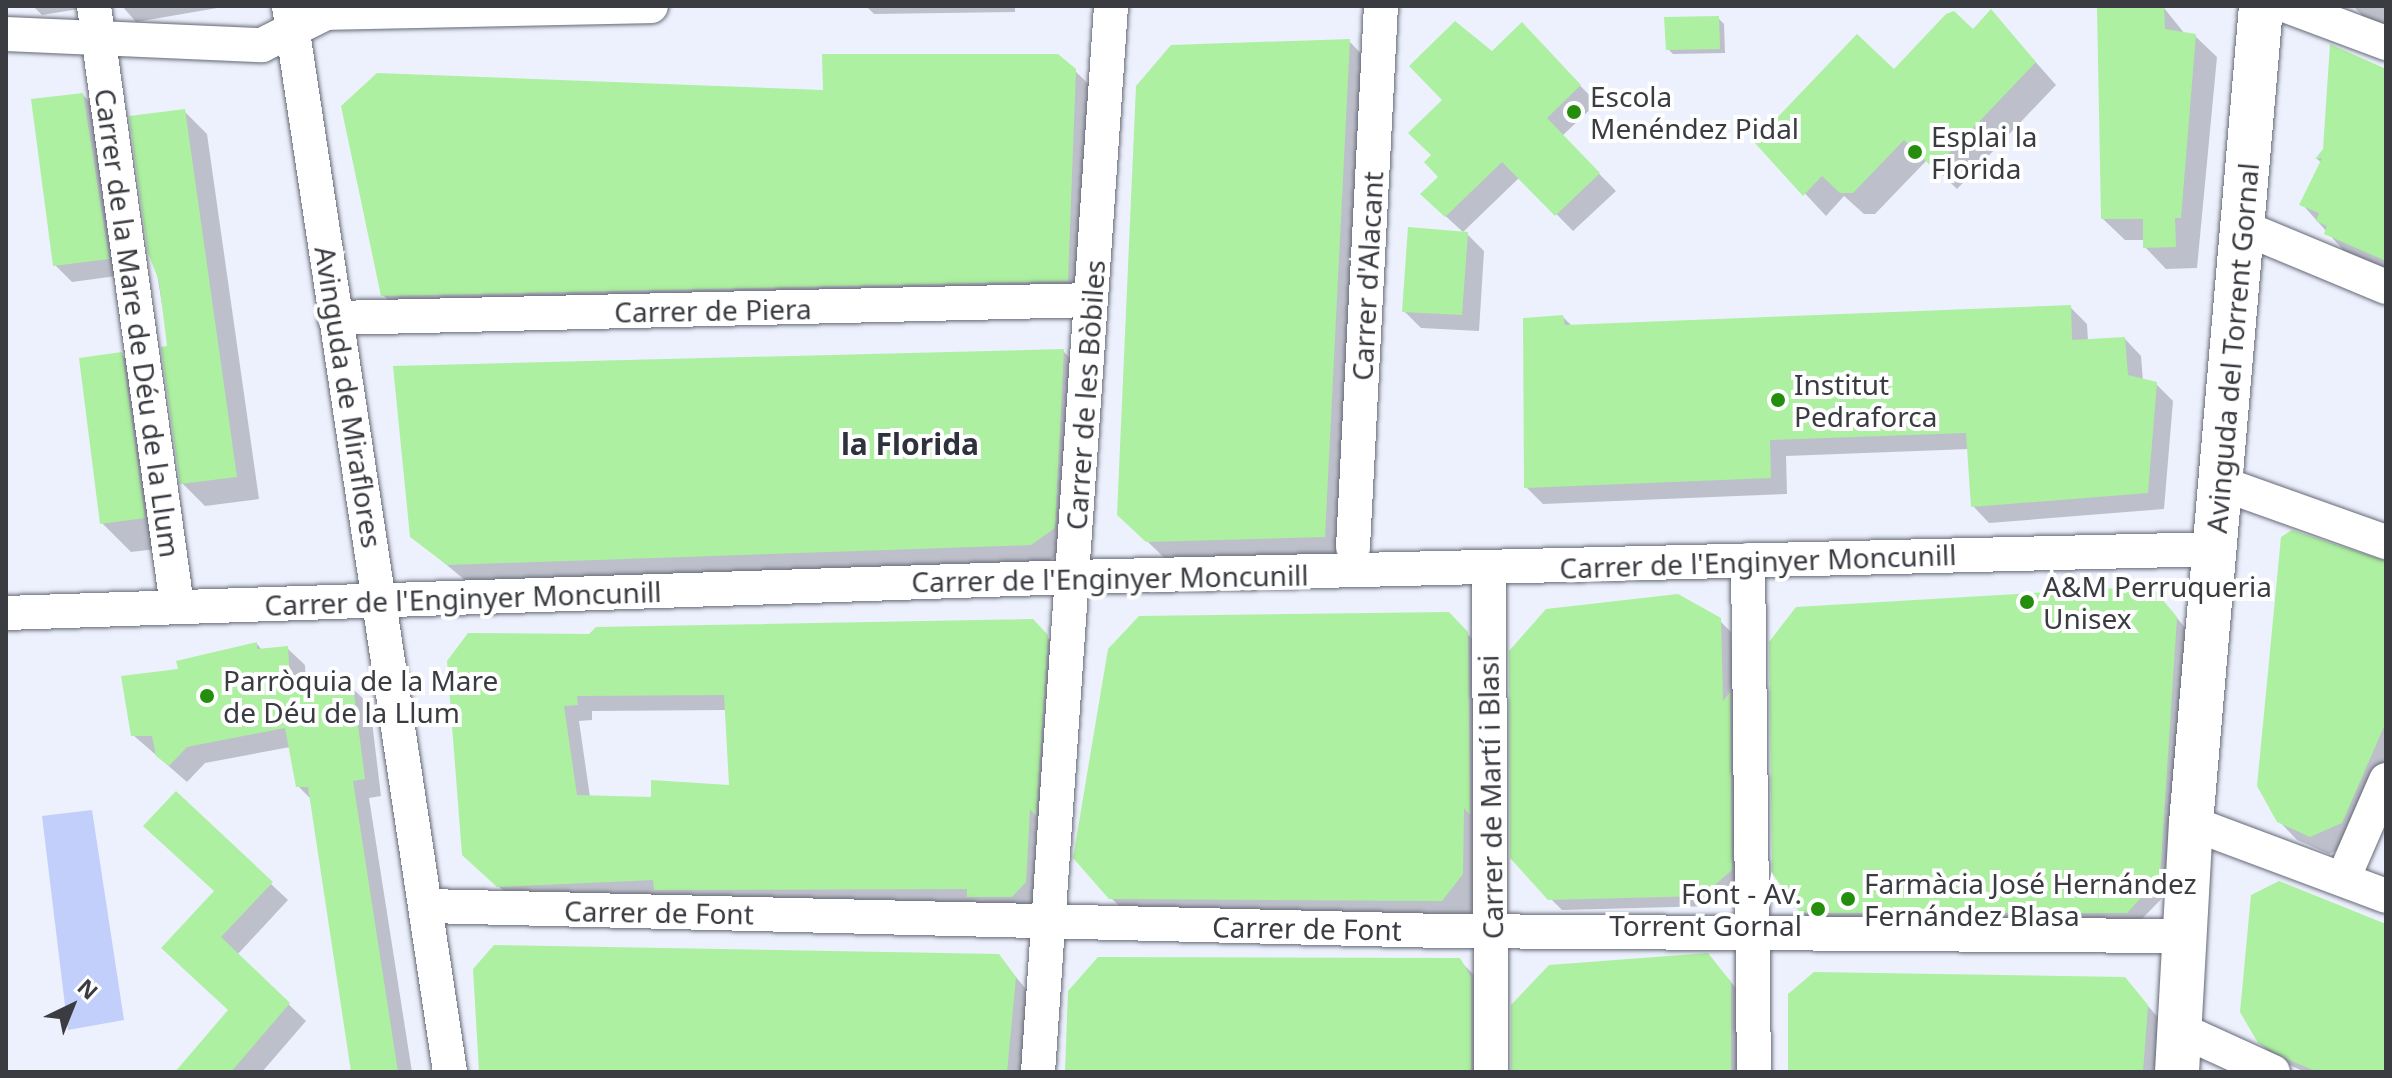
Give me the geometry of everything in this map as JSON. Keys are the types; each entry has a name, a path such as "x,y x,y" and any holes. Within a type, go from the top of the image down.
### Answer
{"street":[{"name":"Carrer de la Mare de Déu de la Llum","path":"94,6 177,606"},
{"path":"6,34 262,45 291,18 326,13 651,6"},
{"name":"Carrer de les Bòbiles","path":"1038,1072 1111,6"},
{"name":"Carrer d'Alacant","path":"1353,547 1381,6"},
{"name":"Avinguda del Torrent Gornal","path":"2179,1051 2188,936 2191,823 2261,6"},
{"path":"2287,6 2386,43"},
{"name":"Avinguda de Miraflores","path":"291,18 450,1072"},
{"path":"2242,227 2386,287"},
{"name":"Carrer de Piera","path":"335,318 1091,300"},
{"path":"2220,483 2386,542"},
{"name":"Carrer de l'Enginyer Moncunill","path":"6,613 177,606 379,603 1073,577 1489,570 1748,560 2215,549"},
{"path":"1748,560 1755,934 1754,1072"},
{"name":"Carrer de Martí i Blasi","path":"1489,570 1487,931 1495,966 1491,1072"},
{"path":"2343,879 2386,780"},
{"path":"2191,823 2386,896"},
{"name":"Carrer de Font","path":"427,906 1487,931 2188,936"},
{"path":"2179,1051 2273,1072"}],"shaded area":[{"path":"92,810 124,1020 68,1030 42,816"}],"building":[{"path":"2164,6 2165,29 2196,34 2181,218 2175,218 2176,247 2143,248 2143,219 2101,219 2097,8"},
{"path":"1991,9 2036,62 1934,169 1904,140 1853,193 1840,193 1822,176 1803,196 1754,142 1857,34 1894,69 1946,14 1954,11 1973,29"},
{"path":"1719,16 1720,49 1666,50 1664,17"},
{"path":"1455,21 1492,51 1522,22 1581,85 1547,118 1600,173 1555,216 1502,162 1445,217 1420,194 1438,177 1424,162 1431,155 1408,133 1442,100 1409,66"},
{"path":"1350,39 1325,537 1146,542 1117,515 1136,86 1171,45"},
{"path":"2330,44 2386,69 2386,261 2324,234 2327,226 2316,221 2319,213 2299,205 2322,158 2315,159 2323,149"},
{"path":"822,54 1058,54 1076,69 1068,281 381,296 341,106 377,73 823,90"},
{"path":"83,93 109,259 53,266 31,99"},
{"path":"185,109 237,477 180,484 161,347 167,346 159,281 148,253 129,116"},
{"path":"1408,227 1468,232 1462,315 1402,312"},
{"path":"2071,305 2072,340 2125,337 2128,375 2157,382 2148,493 1971,507 1966,433 1770,440 1771,478 1524,488 1523,318 1563,315 1565,325"},
{"path":"1064,349 1055,528 1031,545 447,565 410,537 393,366"},
{"path":"122,352 145,518 100,524 79,358"},
{"path":"2292,530 2386,561 2386,722 2342,823 2310,837 2277,822 2257,786 2281,537"},
{"path":"2151,586 2177,617 2160,877 2127,913 1800,913 1772,873 1769,642 1796,607"},
{"path":"1678,594 1721,618 1723,701 1730,692 1732,870 1702,896 1548,900 1510,858 1509,651 1546,609"},
{"path":"1449,612 1468,632 1470,815 1464,808 1463,874 1442,901 1109,899 1073,858 1108,649 1139,616"},
{"path":"1033,619 1048,635 1036,816 1030,809 1026,882 1012,897 967,897 967,889 654,890 653,880 497,887 462,855 447,661 468,633 589,634 596,627","holes":["724,695 729,785 651,780 651,797 577,795 564,706 578,705 577,696"]},
{"path":"257,642 257,649 288,646 290,681 353,686 365,779 353,781 398,1072 351,1072 308,787 296,787 285,728 187,747 169,766 156,756 152,736 131,736 121,676 178,669 176,661"},
{"path":"176,791 273,882 221,937 290,1003 231,1072 175,1072 228,1010 161,948 214,891 143,826"},
{"path":"2279,881 2386,924 2386,1072 2318,1072 2258,1043 2240,1012 2251,895"},
{"path":"494,945 999,954 1016,977 1007,1072 479,1072 473,969"},
{"path":"1708,953 1731,982 1731,1072 1511,1072 1511,1005 1549,965"},
{"path":"1098,957 1460,958 1471,977 1471,1072 1065,1072 1068,991"},
{"path":"1814,972 2125,977 2148,1005 2143,1072 1788,1072 1788,994"}],"place":[{"name":"Escola Menéndez Pidal","path":"1574,112"},
{"name":"Esplai la Florida","path":"1915,152"},
{"name":"Institut Pedraforca","path":"1778,400"},
{"name":"A&M Perruqueria Unisex","path":"2027,602"},
{"name":"Parròquia de la Mare de Déu de la Llum","path":"207,696"},
{"name":"Farmàcia José Hernández Fernández Blasa","path":"1848,899"},
{"name":"Font - Av. Torrent Gornal","path":"1818,909"}],"district":[{"name":"la Florida","path":"910,444"}]}
